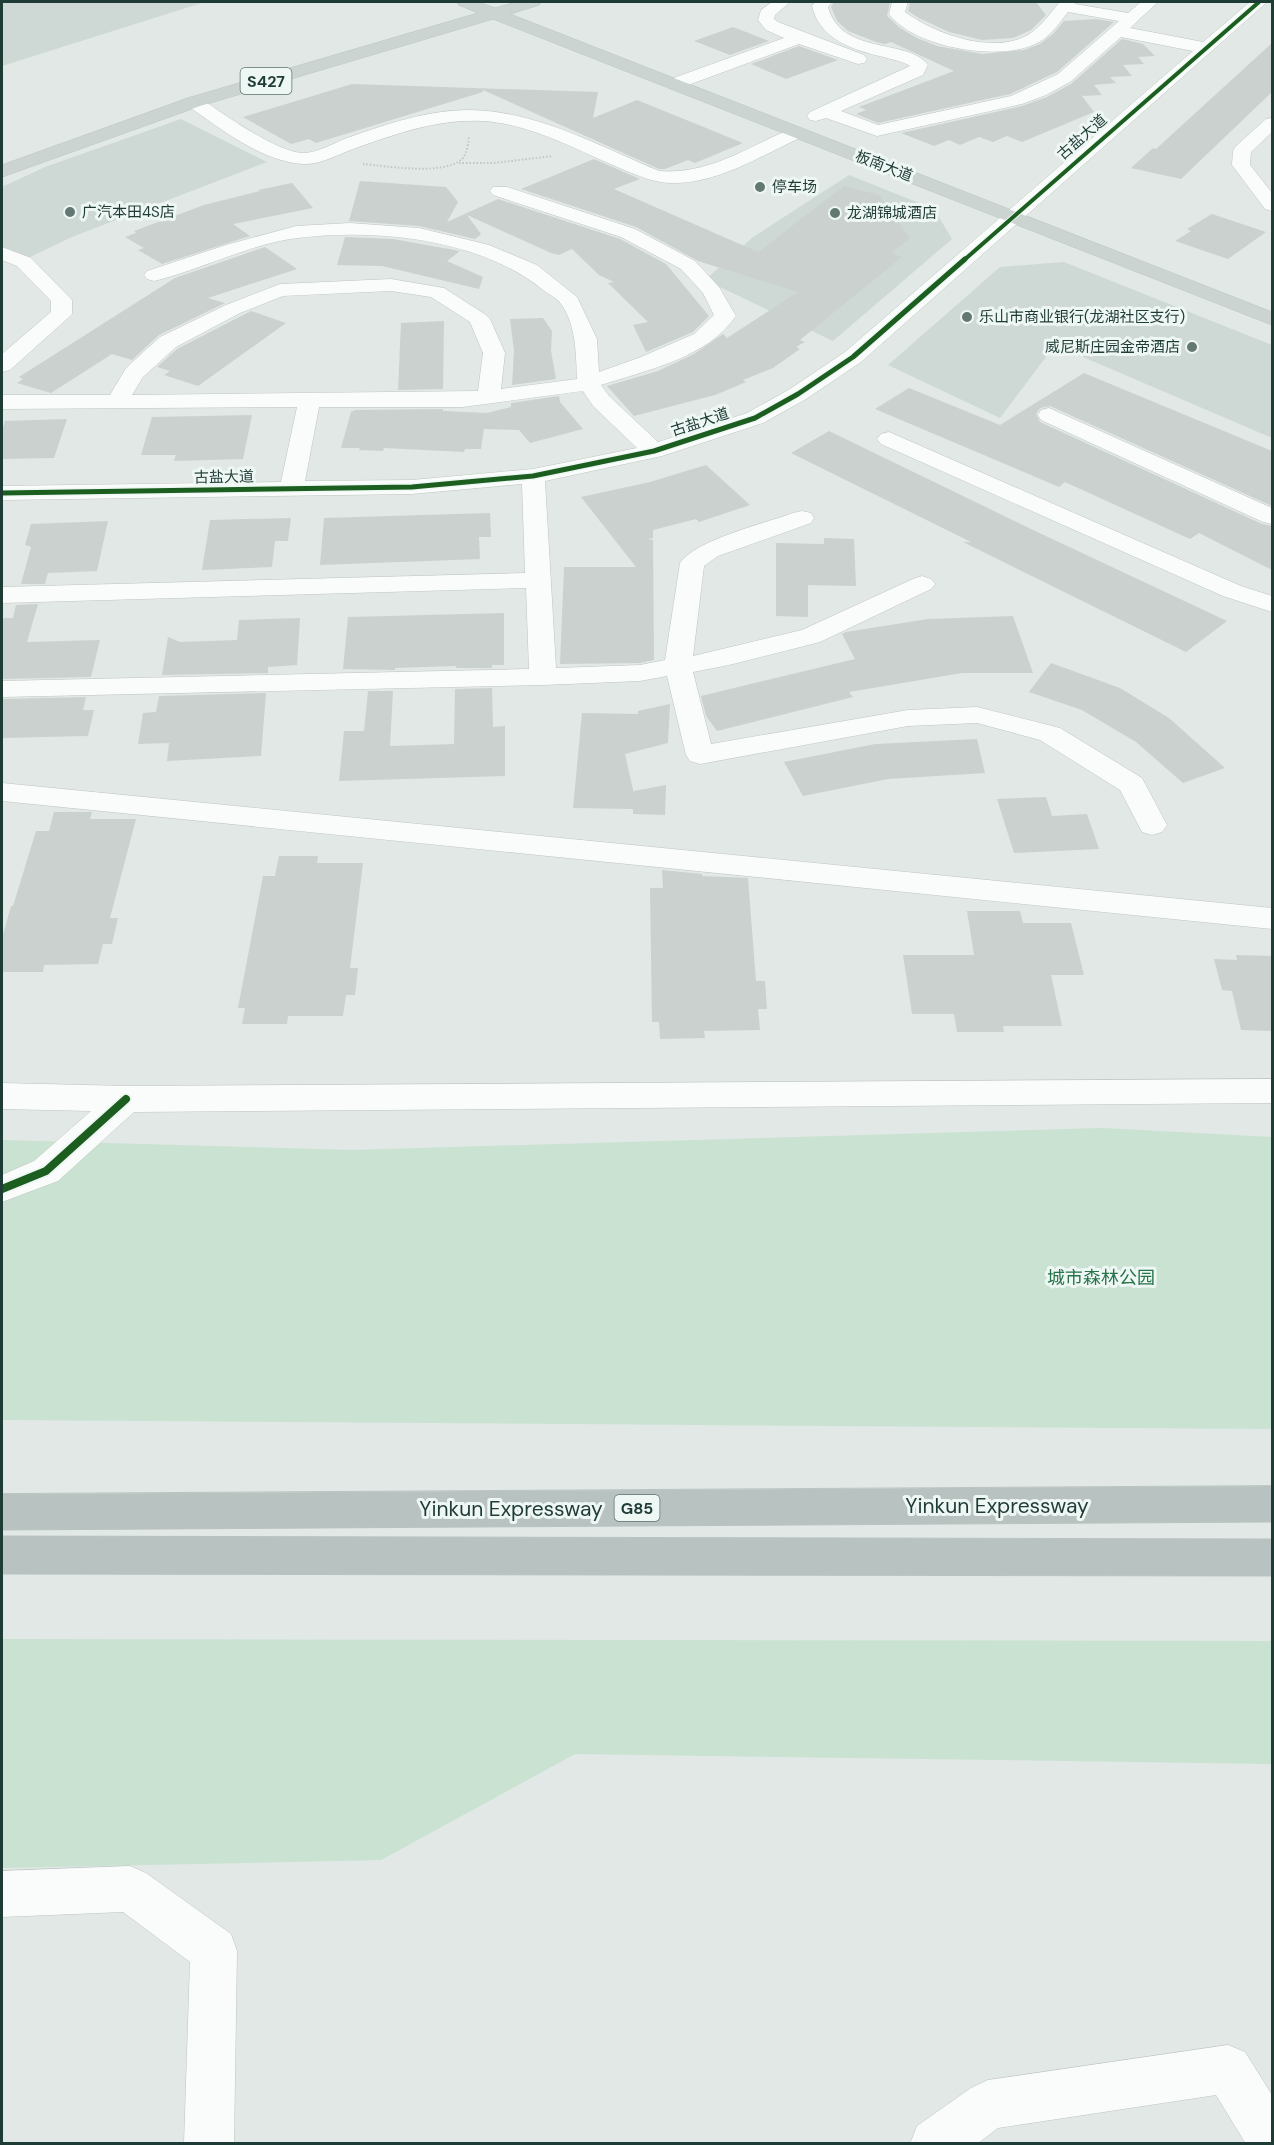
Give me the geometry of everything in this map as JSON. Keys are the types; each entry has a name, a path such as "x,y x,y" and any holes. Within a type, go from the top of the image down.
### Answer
{"highway":[{"name":"Yinkun Expressway","path":"2,1512 1272,1504"},
{"path":"2,1555 1272,1558"}],"main road":[{"name":"S427","path":"34,141 186,90 485,6 533,2"},
{"name":"S427","path":"2,171 194,102 485,6"},
{"name":"板南大道","path":"485,6 791,131 1012,215 1272,319"}],"street":[{"path":"766,121 884,69 772,26 766,20 767,13 782,2"},
{"path":"194,102 277,152 306,159 424,120 464,117 520,120 656,176 686,178 701,175 826,112 916,71 920,65 914,60 839,37 820,14 820,6 824,2"},
{"path":"900,2 897,14 908,24 928,33 978,47 1001,49 1016,46 1033,38 1066,4 1131,18"},
{"path":"826,112 877,131 1016,100 1040,91 1064,78 1150,2"},
{"name":"古盐大道","path":"2,493 412,487 533,476 654,452 755,418 798,394 853,357 902,316 1012,215 1259,2"},
{"path":"1117,31 1206,48"},
{"path":"674,84 799,38"},
{"path":"1272,123 1242,151 1240,165 1272,205"},
{"path":"2,402 463,400 574,387 649,362 702,339 725,316 712,291 688,265 628,233 500,191"},
{"path":"154,275 233,249 296,232 350,229 419,234 482,249 530,269 570,301 586,339 588,382 601,401 654,452"},
{"path":"2,253 24,262 62,300 62,314 2,365"},
{"path":"117,402 134,373 168,342 223,314 280,290 391,285 437,292 479,319 494,353 489,397"},
{"path":"291,490 309,402"},
{"path":"1048,415 1272,517"},
{"path":"889,439 1232,591 1272,604"},
{"path":"533,476 536,580 543,677"},
{"path":"802,518 709,551 692,563 678,666 700,755 908,718 977,715 1050,734 1132,784 1152,825"},
{"path":"2,595 536,580"},
{"path":"2,689 640,673 729,657 812,636 922,584"},
{"path":"2,792 1272,919"},
{"path":"2,1096 126,1099 1272,1091"},
{"path":"2,1190 46,1171 126,1099"},
{"path":"2,1894 130,1889 214,1951 209,2144"},
{"path":"935,2144 988,2105 1228,2069 1272,2139"}],"path":[{"path":"455,163 464,158 470,132"},
{"path":"306,159 425,168 455,163 494,163 596,151"}],"shaded area":[{"path":"2,2 205,2 2,66"},
{"name":"广汽本田4S店","path":"181,119 267,162 72,237 28,258 2,247 2,187 45,167"},
{"path":"849,175 934,209 952,239 833,341 705,280 753,237"},
{"path":"1064,262 1272,345 1272,438 1055,345 1000,418 888,365 1000,267"}],"green space":[{"name":"城市森林公园","path":"1102,1128 1272,1137 1272,1429 2,1420 2,1140 352,1150"},
{"path":"2,1639 1272,1641 1272,1764 575,1754 381,1860 2,1868"}],"building":[{"path":"834,2 890,2 887,16 900,28 917,38 937,46 982,54 1024,50 1040,44 1064,21 1096,19 1114,22 1057,72 1010,94 878,123 856,114 866,110 859,107 954,71 891,42 885,44 876,42 848,31 837,21 831,7"},
{"path":"910,2 1036,2 1046,15 1031,30 1013,38 982,40 949,32 919,18 908,11"},
{"path":"733,27 769,41 730,55 694,41"},
{"path":"1122,39 1143,44 1155,56 1138,57 1144,64 1123,65 1132,76 1110,77 1116,83 1094,85 1102,95 1082,96 1094,112 1022,142 1007,136 993,142 979,137 960,145 949,140 934,146 901,133 1022,106 1047,97 1071,84"},
{"path":"1272,43 1272,92 1181,179 1131,168 1153,148 1156,149"},
{"path":"799,46 838,60 786,79 751,64"},
{"path":"352,84 598,92 593,118 637,100 743,143 695,163 688,160 659,169 483,90 483,92 316,143 309,139 291,144 243,117"},
{"path":"594,159 640,179 614,189 758,252 844,186 879,195 910,238 891,253 902,257 800,340 805,342 796,347 800,349 773,368 715,395 634,416 607,386 658,371 694,354 723,334 727,338 798,292 698,261 636,227 521,189"},
{"path":"360,181 446,187 458,202 447,222 498,199 620,239 666,264 709,316 693,332 646,352 633,325 648,322 608,283 614,282 599,275 572,249 559,255 551,253 467,215 481,234 475,239 419,226 349,221"},
{"path":"292,183 313,208 233,224 250,236 162,264 138,250 144,248 125,237 136,233 134,231 204,205"},
{"path":"1212,214 1266,232 1228,259 1175,241 1191,231 1187,229"},
{"path":"345,237 393,239 460,251 447,261 483,277 479,289 382,266 337,265"},
{"path":"265,247 297,269 208,298 225,303 159,335 132,360 112,354 51,393 17,383 23,379 19,377 175,278"},
{"path":"251,311 286,323 198,386 164,375 170,371 157,367 177,349"},
{"path":"543,318 552,331 551,351 556,379 512,385 514,351 510,319"},
{"path":"444,321 443,389 398,390 401,323"},
{"path":"1084,373 1272,451 1272,506 1050,406 1040,408 1036,414 1040,422 1262,524 1272,526 1272,570 1199,533 1190,539 1065,482 1059,487 875,409 909,388 1000,425"},
{"path":"559,396 560,402 583,429 530,443 519,430 484,429 481,449 465,449 464,452 341,448 351,412 355,410 443,409 443,411 487,413 511,407 511,403"},
{"path":"252,415 243,459 174,461 176,455 141,455 152,417"},
{"path":"67,419 54,458 2,459 2,431 5,421"},
{"path":"829,431 1227,621 1186,652 963,542 971,542 791,453"},
{"path":"706,465 750,505 699,522 696,519 653,530 653,538 648,539 653,540 654,660 640,663 560,664 564,567 636,567 581,497 650,482"},
{"path":"490,513 491,537 479,537 480,559 320,565 324,518"},
{"path":"291,518 288,541 275,541 272,567 202,570 210,520"},
{"path":"108,521 97,571 48,573 45,584 21,584 31,547 25,545 31,524"},
{"path":"824,538 854,539 856,586 808,585 808,617 776,616 776,543 824,544"},
{"path":"38,604 27,642 100,640 91,677 2,679 2,618 13,618 16,605"},
{"path":"504,613 504,665 492,665 492,668 456,668 456,666 395,668 395,670 343,669 348,617"},
{"path":"1013,616 1033,673 962,673 849,692 853,697 717,731 706,716 701,696 855,659 842,634 846,632 928,619"},
{"path":"300,618 297,665 268,667 268,673 162,675 168,637 180,642 237,640 239,620"},
{"path":"1051,663 1120,688 1169,718 1225,768 1183,783 1136,742 1082,710 1029,692"},
{"path":"492,688 493,727 505,726 505,776 339,781 344,731 364,731 368,691 393,691 390,746 454,744 455,689"},
{"path":"266,693 261,756 167,761 169,743 138,744 143,713 156,712 159,696"},
{"path":"86,697 83,710 94,710 88,736 2,738 2,699"},
{"path":"670,704 668,743 625,754 634,794 634,791 666,785 665,815 633,814 633,809 573,808 582,713 638,714 638,711"},
{"path":"977,739 985,773 888,779 803,796 784,762 875,744"},
{"path":"1046,797 1052,816 1087,814 1099,849 1014,853 997,799"},
{"path":"54,812 92,812 90,819 136,819 110,918 118,918 112,944 103,944 98,964 44,965 43,972 2,972 2,938 11,906 13,906 36,831 49,831"},
{"path":"279,856 318,856 317,863 363,863 350,968 358,968 355,995 346,995 343,1016 288,1016 287,1024 242,1024 245,1008 238,1008 263,876 275,876"},
{"path":"662,870 702,874 702,876 748,878 756,981 765,981 767,1009 758,1009 760,1030 704,1031 705,1038 660,1039 659,1022 652,1022 650,888 663,888"},
{"path":"967,911 1020,911 1023,923 1071,923 1084,975 1051,975 1062,1026 1003,1026 1004,1032 957,1032 954,1014 912,1014 903,955 974,955"},
{"path":"1236,955 1272,956 1272,1031 1241,1030 1232,991 1222,990 1214,959 1237,960"}],"cycle path":[{"path":"2,493 412,487 533,476 654,451 755,418 798,394 853,357 1259,2"},
{"path":"2,1189 46,1171 126,1099"}],"place":[{"name":"停车场","path":"760,187"},
{"name":"广汽本田4S店","path":"70,212"},
{"name":"龙湖锦城酒店","path":"835,213"},
{"name":"乐山市商业银行(龙湖社区支行)","path":"967,317"},
{"name":"威尼斯庄园金帝酒店","path":"1192,347"}]}
